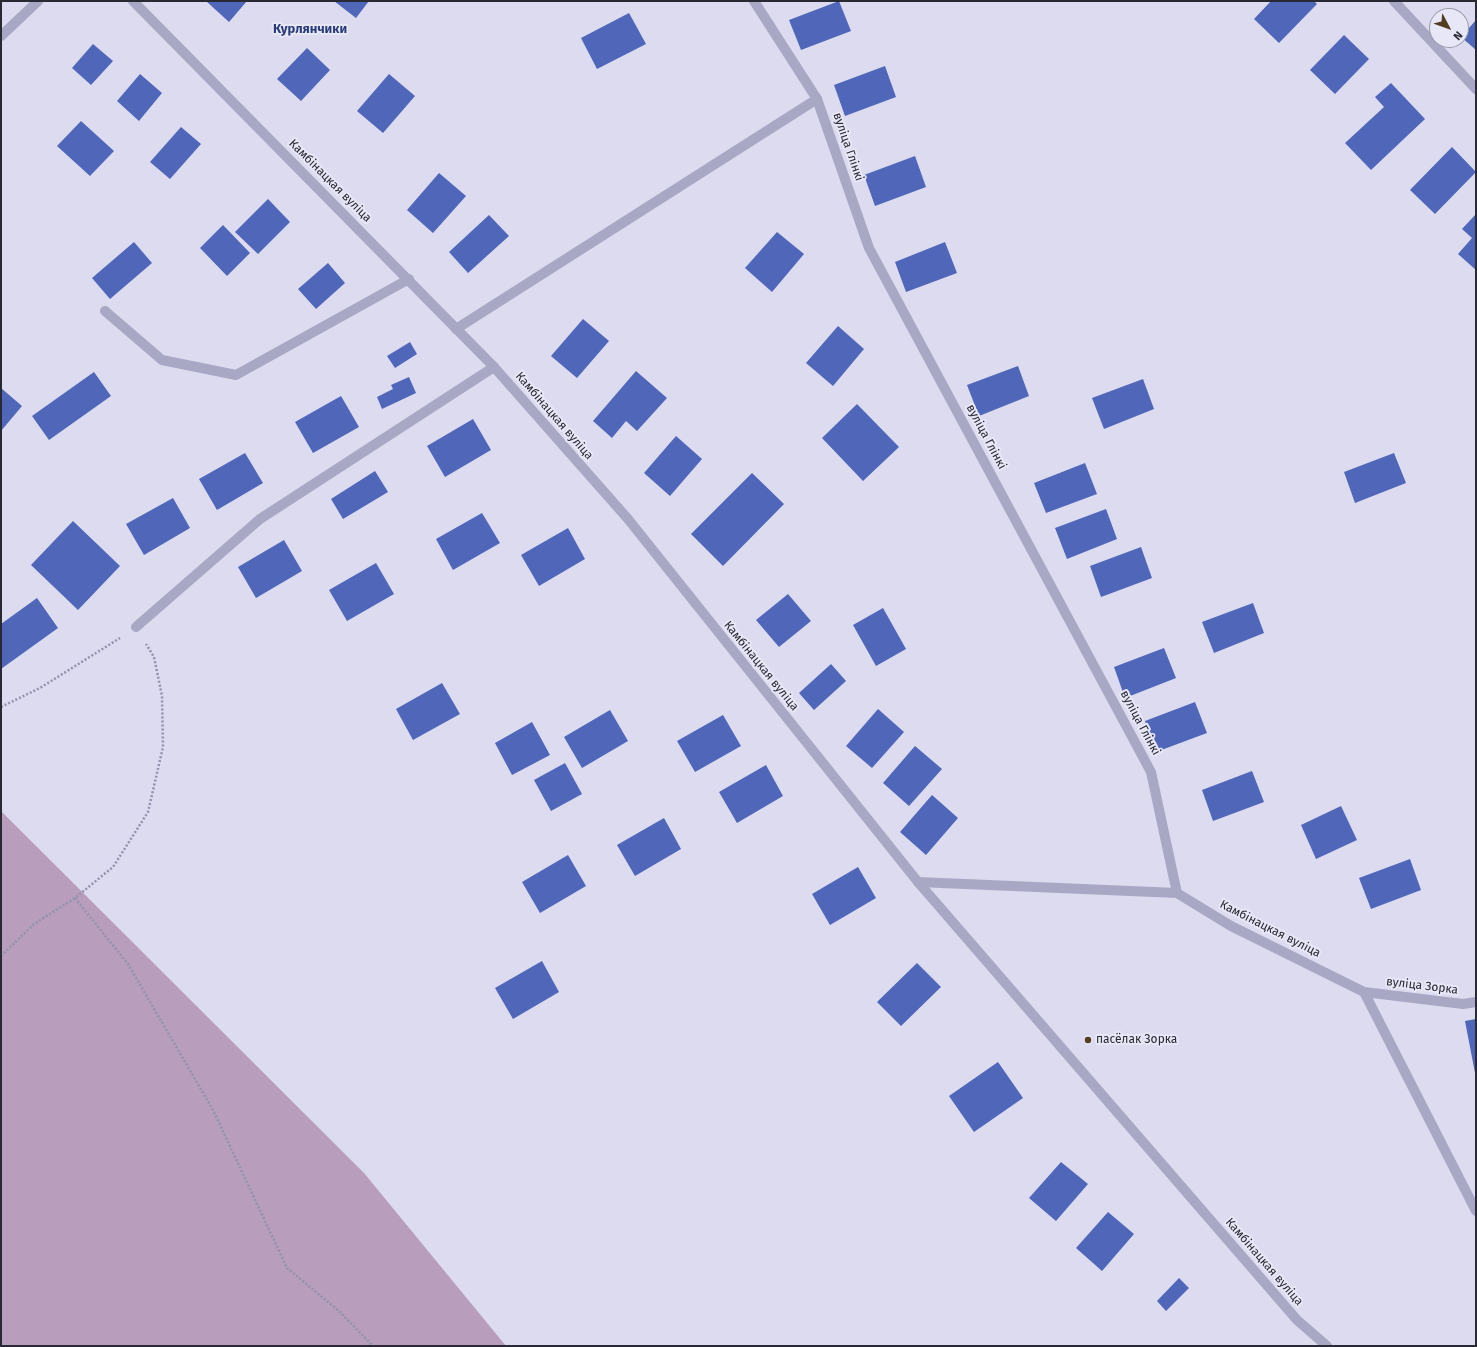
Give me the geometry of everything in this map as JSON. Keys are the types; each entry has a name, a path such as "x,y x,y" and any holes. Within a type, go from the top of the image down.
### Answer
{"street":[{"path":"1,36 38,1"},
{"name":"Камбінацкая вуліца","path":"133,1 409,279 494,367 628,519 918,882 1297,1320 1327,1346"},
{"name":"вуліца Глінкі","path":"754,1 817,99 869,248 1152,772 1177,893"},
{"path":"1394,1 1476,89"},
{"path":"456,329 817,99"},
{"path":"105,311 162,360 236,375 409,279"},
{"path":"136,627 260,519 494,367"},
{"name":"Камбінацкая вуліца","path":"918,882 1177,893 1231,926 1364,992"},
{"path":"1364,992 1476,1211"},
{"name":"вуліца Зорка","path":"1364,992 1463,1004 1476,1002"}],"path":[{"path":"1,707 40,688 136,627 154,657 162,696 163,747 148,812 113,867 75,898 34,924 1,956"},
{"path":"75,898 128,964 213,1110 286,1268 339,1311 373,1346"}],"shaded area":[{"path":"1,811 364,1173 506,1346 1,1346"}],"building":[{"path":"206,1 247,1 229,22"},
{"path":"334,1 369,1 356,18"},
{"path":"839,1 851,31 801,50 789,20"},
{"path":"1271,1 1314,1 1317,4 1279,43 1254,19"},
{"path":"629,13 646,44 597,69 581,38"},
{"path":"1476,20 1476,50 1469,44 1469,28"},
{"path":"1344,35 1369,59 1335,94 1310,70"},
{"path":"93,44 113,61 91,85 72,68"},
{"path":"307,48 330,70 301,101 277,79"},
{"path":"885,66 896,97 845,116 834,85"},
{"path":"140,74 162,93 139,121 117,101"},
{"path":"389,74 415,96 383,133 357,111"},
{"path":"1391,83 1425,119 1371,170 1345,143 1384,107 1375,97"},
{"path":"81,121 114,151 90,176 57,146"},
{"path":"181,127 201,144 170,179 150,162"},
{"path":"1452,147 1476,172 1435,214 1410,190"},
{"path":"915,156 926,187 875,206 864,175"},
{"path":"439,173 466,196 433,233 407,210"},
{"path":"268,199 290,222 258,254 235,232"},
{"path":"1476,214 1476,270 1458,254 1472,238 1462,229"},
{"path":"489,215 509,236 468,273 449,252"},
{"path":"223,225 250,253 227,276 200,248"},
{"path":"777,232 804,254 772,292 745,268"},
{"path":"134,242 152,263 110,299 92,278"},
{"path":"945,242 957,273 906,292 895,262"},
{"path":"328,263 345,283 316,309 298,289"},
{"path":"583,319 609,341 577,378 551,356"},
{"path":"838,326 864,349 833,386 806,363"},
{"path":"410,342 417,354 395,368 387,356"},
{"path":"1018,366 1029,396 979,416 967,385"},
{"path":"636,371 667,398 637,431 626,421 612,438 593,421"},
{"path":"94,372 111,396 49,440 32,416"},
{"path":"409,377 416,393 382,409 377,397 393,389 391,385"},
{"path":"1143,379 1154,409 1104,429 1092,398"},
{"path":"1,388 22,406 1,431"},
{"path":"341,396 359,427 313,453 295,422"},
{"path":"857,404 899,447 863,481 822,438"},
{"path":"473,419 491,450 445,477 427,446"},
{"path":"676,436 702,459 670,496 644,473"},
{"path":"245,453 263,483 217,510 199,479"},
{"path":"1394,453 1406,483 1355,503 1344,472"},
{"path":"1085,463 1097,494 1046,513 1034,483"},
{"path":"375,471 388,492 343,519 331,499"},
{"path":"752,473 784,504 723,566 691,534"},
{"path":"173,498 190,528 144,555 126,524"},
{"path":"1106,509 1117,539 1067,559 1055,528"},
{"path":"482,513 500,543 453,570 436,539"},
{"path":"73,521 120,566 78,610 31,565"},
{"path":"568,528 585,559 539,586 521,555"},
{"path":"284,540 302,571 256,598 238,567"},
{"path":"1141,547 1152,578 1101,597 1090,566"},
{"path":"376,563 394,594 347,621 329,590"},
{"path":"788,594 811,621 779,647 756,620"},
{"path":"37,598 58,628 1,669 1,624"},
{"path":"1253,603 1264,633 1214,653 1202,622"},
{"path":"883,608 906,649 876,666 853,625"},
{"path":"1164,648 1176,678 1125,698 1114,667"},
{"path":"831,664 846,681 814,710 799,693"},
{"path":"442,683 460,714 413,740 396,709"},
{"path":"1195,702 1207,733 1156,752 1145,721"},
{"path":"878,709 904,732 872,768 846,746"},
{"path":"610,710 628,741 582,768 564,737"},
{"path":"723,715 741,746 695,772 677,741"},
{"path":"532,722 550,755 512,775 495,743"},
{"path":"915,746 942,769 909,806 883,783"},
{"path":"565,763 582,794 551,811 534,780"},
{"path":"766,765 783,796 737,823 719,792"},
{"path":"1252,771 1264,802 1213,821 1202,790"},
{"path":"932,795 958,818 926,855 900,832"},
{"path":"1341,806 1357,840 1316,859 1301,825"},
{"path":"664,818 681,849 635,876 617,845"},
{"path":"568,855 586,886 540,913 522,882"},
{"path":"1410,859 1421,890 1371,909 1359,878"},
{"path":"858,867 876,898 830,925 812,894"},
{"path":"542,961 559,992 513,1019 495,988"},
{"path":"917,963 941,987 901,1026 877,1002"},
{"path":"1476,1019 1476,1073 1475,1073 1465,1021"},
{"path":"998,1062 1023,1098 974,1132 949,1096"},
{"path":"1061,1162 1088,1184 1056,1221 1029,1198"},
{"path":"1108,1212 1134,1234 1102,1271 1076,1248"},
{"path":"1179,1278 1189,1288 1166,1311 1157,1301"}],"place":[{"name":"пасёлак Зорка","path":"1088,1040"}],"district":[{"name":"Курлянчики","path":"310,29"}]}
